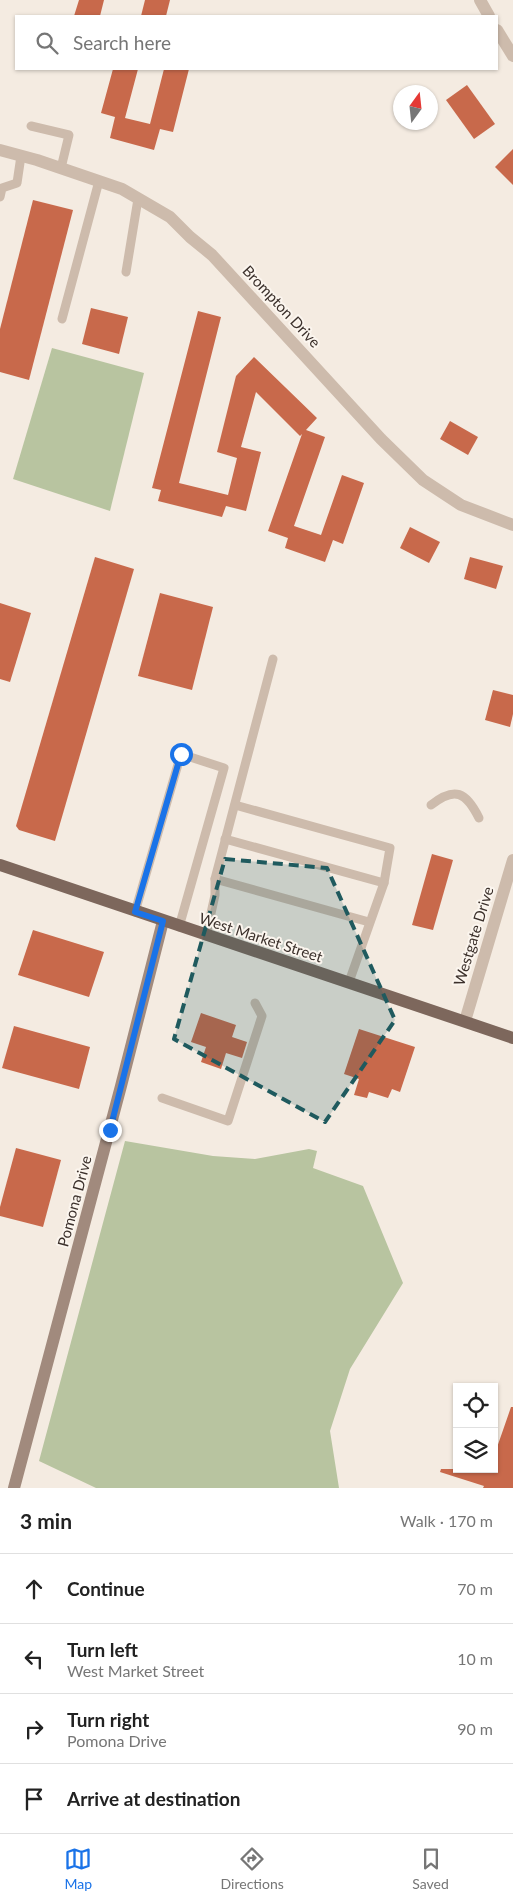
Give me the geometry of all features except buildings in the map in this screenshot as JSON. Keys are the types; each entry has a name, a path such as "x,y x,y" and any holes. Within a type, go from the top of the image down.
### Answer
{"main road":[{"name":"West Market Street","path":"0,865 179,927 513,1038"}],"street":[{"path":"480,0 488,15"},
{"path":"498,32 513,56"},
{"name":"Brompton Drive","path":"0,150 122,189 170,217 212,255 381,439 423,480 461,505 513,525"},
{"name":"Westgate Drive","path":"464,1021 513,860"},
{"name":"Pomona Drive","path":"14,1488 122,1086 163,921"}],"lane":[{"path":"31,126 69,135 61,168"},
{"path":"0,197 2,188 16,184 22,156"},
{"path":"62,320 99,181"},
{"path":"126,272 138,198"},
{"path":"206,936 215,895 215,879 273,660"},
{"path":"135,912 181,754 224,768 179,927"},
{"path":"431,805 451,793 458,794 466,798 473,805 479,818"},
{"path":"235,805 390,848 384,882 348,982"},
{"path":"225,839 384,882"},
{"path":"215,879 370,922"},
{"path":"162,1098 228,1121 262,1016 255,1003"}],"highlighted area":[{"path":"225,859 327,868 395,1020 325,1122 174,1039"}],"green space":[{"path":"52,348 144,373 110,511 13,479"},
{"path":"125,1141 213,1156 255,1159 309,1149 317,1151 313,1168 363,1186 403,1283 350,1369 330,1431 339,1488 96,1488 39,1461"}],"route":[{"path":"110,1130 163,921 135,912 181,754"}]}
